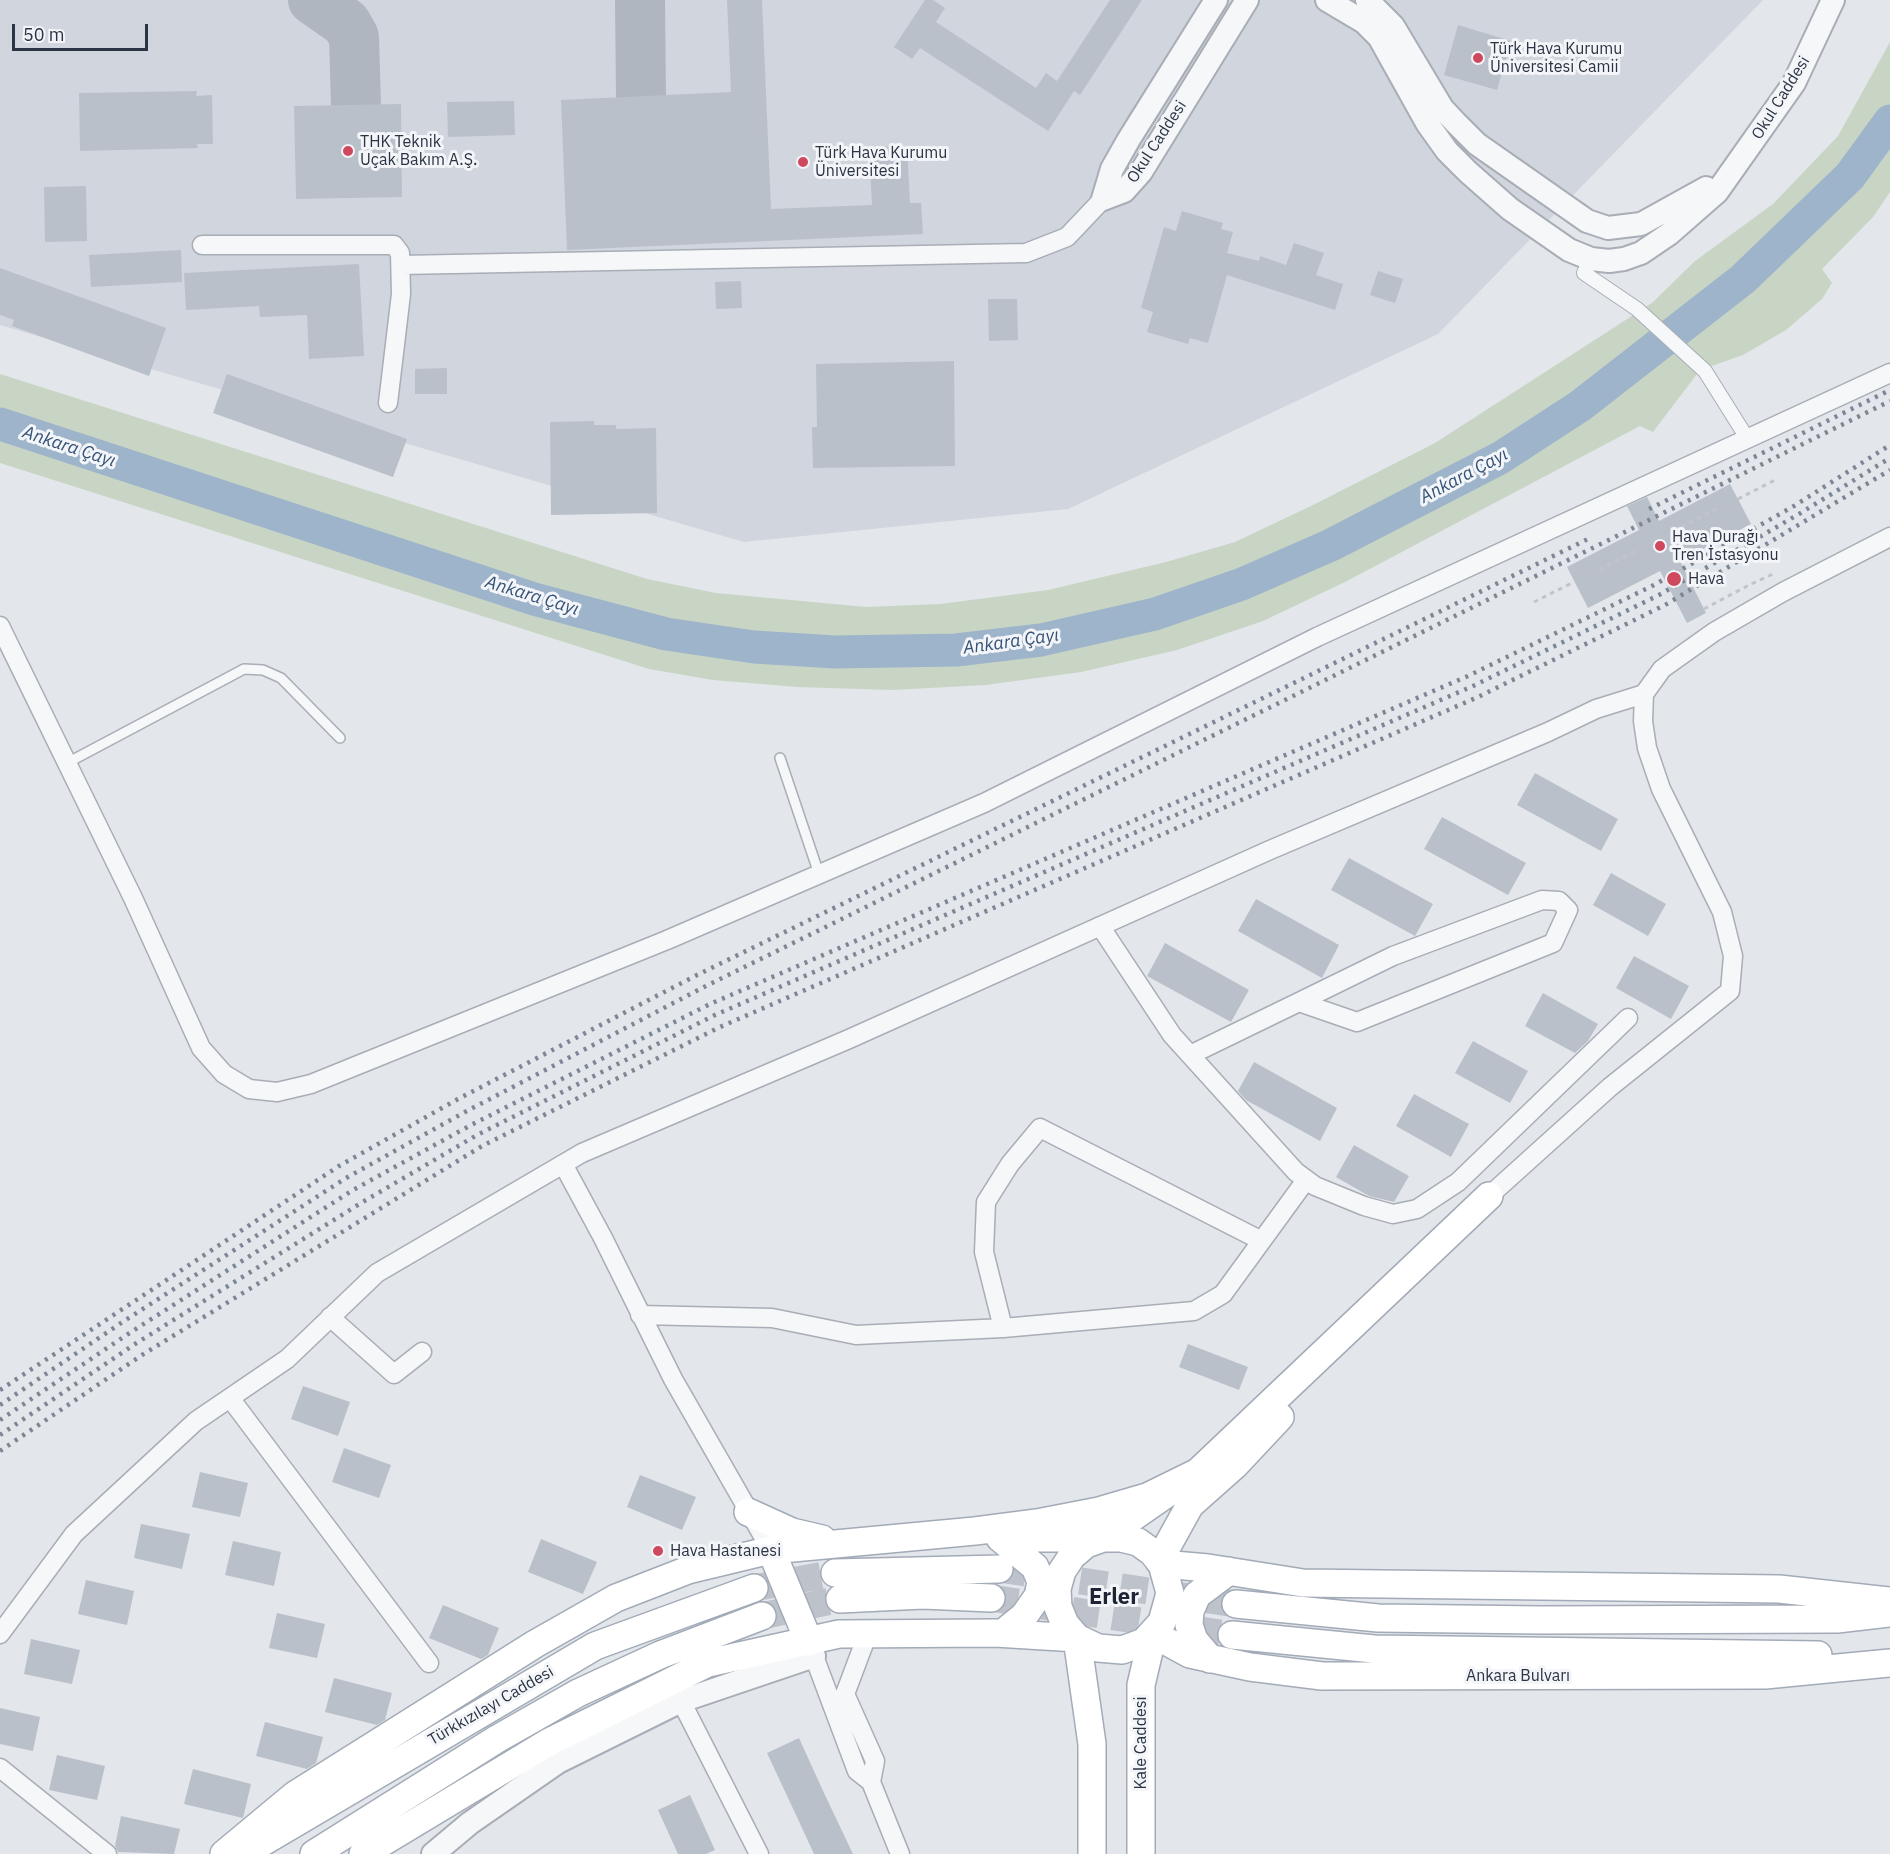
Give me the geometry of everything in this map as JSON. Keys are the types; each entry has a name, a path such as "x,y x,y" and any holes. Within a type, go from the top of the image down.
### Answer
{"main road":[{"path":"224,1854 295,1795 535,1644 616,1598 688,1570 771,1550 837,1542 987,1534 1103,1538 1121,1538 1138,1542 1161,1562 1168,1578 1169,1601 1162,1622 1153,1634 1133,1647 1110,1650 1087,1644 1077,1638 1065,1624 1058,1607 1057,1588 1062,1571 1079,1550 1103,1538 1198,1472 1489,1196"},
{"path":"1161,1562 1190,1505 1235,1465 1489,1196"},
{"path":"987,1534 1099,1510 1147,1497 1198,1472"},
{"path":"748,1512 792,1533 837,1542"},
{"path":"987,1534 1035,1567 1041,1582 1038,1596 1024,1616 1003,1634"},
{"path":"771,1550 812,1649"},
{"path":"1161,1562 1303,1583 1779,1589 1890,1601"},
{"path":"991,1598 923,1595 837,1586 999,1569"},
{"path":"1210,1659 1194,1640 1189,1624 1190,1611 1197,1595 1219,1570"},
{"name":"Türkkızılayı Caddesi","path":"243,1854 595,1646 754,1588"},
{"path":"1236,1604 1378,1617 1541,1620 1837,1619 1890,1613"},
{"name":"Türkkızılayı Caddesi","path":"314,1854 497,1738 578,1693 660,1655 762,1616"},
{"path":"363,1854 549,1742 708,1663 812,1649 839,1634 1003,1634 1077,1638"},
{"name":"Ankara Bulvarı","path":"1153,1634 1190,1654 1210,1659 1250,1667 1322,1676 1765,1675 1890,1663"},
{"name":"Kale Caddesi","path":"1141,1854 1141,1685 1153,1634"},
{"name":"Ankara Bulvarı","path":"1232,1635 1374,1649 1605,1650 1890,1658"},
{"path":"1077,1638 1092,1744 1092,1854"}],"street":[{"name":"Okul Caddesi","path":"1103,199 1112,169 1129,139 1216,0"},
{"name":"Okul Caddesi","path":"1103,199 1124,191 1141,172 1247,0"},
{"name":"Okul Caddesi","path":"1327,0 1364,22 1378,37 1427,123 1447,151 1488,190 1522,217 1569,250 1591,259 1623,259 1641,253 1669,234 1717,192 1794,83 1833,0"},
{"name":"Okul Caddesi","path":"1367,0 1393,26 1442,108 1477,144 1587,221 1608,228 1641,224 1713,184 1740,162"},
{"path":"1488,190 1502,197 1514,192 1517,183 1510,167"},
{"name":"Okul Caddesi","path":"1522,217 1516,208 1517,201 1526,192 1534,190 1556,201"},
{"path":"400,265 1026,253 1067,237 1103,199"},
{"path":"202,245 384,244 394,246 400,254 402,294 388,403"},
{"path":"1591,259 1584,273 1637,309 1700,367 1747,438"},
{"path":"0,626 133,898 201,1048 224,1074 249,1089 277,1092 311,1084 667,940 984,803 1317,637 1890,374"},
{"path":"1489,1196 1610,1088 1730,991 1733,956 1722,912 1661,789 1647,747 1643,721 1644,694 1662,669 1714,632 1783,592 1890,537"},
{"path":"0,1634 74,1534 196,1421 287,1359 377,1273 582,1153 860,1034 1270,850 1548,732 1596,709 1644,694"},
{"path":"1190,1055 1393,956 1542,900 1559,901 1568,910 1552,943 1357,1022 1299,1002"},
{"path":"1100,926 1172,1035 1296,1172 1306,1180 1364,1206 1393,1214 1417,1209 1458,1182 1628,1018"},
{"path":"1003,1328 984,1252 986,1202 1010,1164 1040,1128 1260,1240"},
{"path":"563,1164 640,1315 771,1550"},
{"path":"640,1315 772,1318 856,1335 1003,1328 1194,1311 1223,1294 1260,1240 1306,1180"},
{"path":"330,1317 394,1374 422,1352"},
{"path":"230,1398 429,1663"},
{"path":"868,1633 845,1694 875,1761 871,1782"},
{"path":"433,1854 470,1823 558,1762 681,1701 812,1649 857,1771 871,1782 900,1854"},
{"path":"681,1701 759,1854"},
{"path":"0,1768 107,1854"}],"lane":[{"path":"67,763 244,669 263,670 281,678 340,738"},
{"path":"780,758 819,874"}],"path":[{"path":"1738,499 1777,479"},
{"path":"1681,527 1720,507"},
{"path":"1599,570 1638,549"},
{"path":"1534,602 1574,582"},
{"path":"1704,609 1749,585"}],"shaded area":[{"name":"Türk Hava Kurumu Üniversitesi","path":"0,0 1763,0 1438,334 1068,509 744,542 0,325"}],"green space":[{"path":"1890,42 1890,192 1873,217 1822,269 1832,283 1822,299 1786,330 1743,355 1700,370 1653,432 1640,426 1345,582 1263,621 1177,650 1081,672 986,685 892,690 797,687 713,680 649,669 0,463 0,374 647,579 716,593 866,607 940,604 1048,590 1166,562 1235,542 1313,505 1435,443 1652,303 1695,261 1773,204 1838,136"}],"building":[{"path":"727,0 762,0 771,209 872,205 869,147 907,146 910,203 921,203 923,234 567,250 561,100 731,92"},
{"path":"925,0 933,0 945,8 936,22 1036,88 1046,73 1057,81 1110,0 1142,0 1080,95 1074,91 1048,131 920,48 912,59 894,47"},
{"name":"Türk Hava Kurumu Üniversitesi Camii","path":"1458,25 1511,41 1497,90 1444,75"},
{"path":"197,91 196,96 212,95 213,144 197,144 198,148 80,151 79,93"},
{"path":"514,101 515,135 448,137 447,102"},
{"name":"THK Teknik Uçak Bakım A.Ş.","path":"401,104 402,197 296,199 294,106"},
{"path":"86,186 87,241 45,242 44,187"},
{"path":"1182,211 1223,223 1221,229 1233,232 1227,253 1259,261 1260,256 1286,265 1294,243 1324,253 1316,275 1343,284 1335,310 1227,275 1208,343 1190,338 1188,344 1147,332 1153,312 1141,308 1164,227 1176,231"},
{"path":"181,250 182,282 91,287 89,255"},
{"path":"359,264 364,356 309,359 307,315 260,317 259,306 186,310 184,273"},
{"path":"0,268 166,328 149,376 12,326 14,320 0,315"},
{"path":"1378,271 1403,279 1395,303 1370,295"},
{"path":"741,281 742,308 716,309 715,282"},
{"path":"988,299 1017,299 1018,340 989,341"},
{"path":"954,361 955,466 813,468 812,427 817,427 816,364"},
{"path":"447,368 447,394 415,394 415,369"},
{"path":"227,374 407,439 393,477 213,413"},
{"path":"594,421 594,425 616,425 616,429 656,428 657,513 551,515 550,422"},
{"name":"Hava Durağı Tren İstasyonu","path":"1730,484 1751,524 1680,561 1706,613 1687,623 1660,571 1588,608 1567,567 1639,530 1627,506 1647,497 1659,521"},
{"path":"1535,773 1618,819 1601,851 1517,805"},
{"path":"1442,817 1526,863 1508,895 1424,849"},
{"path":"1349,858 1433,904 1415,936 1331,890"},
{"path":"1611,873 1666,904 1648,936 1593,905"},
{"path":"1256,899 1339,945 1322,978 1238,931"},
{"path":"1165,943 1249,990 1231,1022 1147,976"},
{"path":"1634,956 1689,986 1671,1019 1616,988"},
{"path":"1543,993 1598,1024 1588,1041 1575,1053 1525,1026"},
{"path":"1473,1041 1528,1071 1510,1103 1455,1073"},
{"path":"1254,1062 1337,1108 1320,1141 1246,1100 1238,1091"},
{"path":"1414,1094 1469,1124 1451,1157 1396,1126"},
{"path":"1354,1145 1409,1176 1394,1202 1369,1196 1336,1177"},
{"path":"1188,1344 1248,1367 1239,1390 1179,1367"},
{"path":"303,1386 350,1402 338,1436 291,1419"},
{"path":"344,1448 391,1465 379,1498 332,1482"},
{"path":"200,1472 248,1483 240,1517 192,1507"},
{"path":"640,1475 696,1497 682,1530 627,1507"},
{"path":"141,1524 190,1534 182,1569 134,1558"},
{"path":"541,1539 597,1562 583,1594 528,1572"},
{"path":"233,1541 281,1552 274,1586 225,1575"},
{"path":"86,1580 134,1591 127,1625 78,1614"},
{"path":"443,1605 499,1628 488,1655 481,1659 429,1638"},
{"path":"277,1613 325,1624 317,1658 269,1648"},
{"path":"31,1639 80,1650 72,1684 24,1674"},
{"path":"334,1678 392,1693 385,1720 377,1725 325,1712"},
{"path":"0,1708 40,1717 33,1751 0,1744"},
{"path":"265,1722 323,1737 316,1763 307,1769 256,1756"},
{"path":"799,1738 853,1854 814,1854 767,1753"},
{"path":"57,1755 105,1766 97,1800 49,1790"},
{"path":"193,1769 251,1784 243,1818 184,1804"},
{"path":"690,1795 715,1850 706,1854 678,1854 658,1810"},
{"path":"121,1816 180,1829 174,1854 118,1852 115,1846"}],"waterway":[{"name":"Ankara Çayı","path":"0,424 534,599 666,634 754,647 835,652 956,650 1041,640 1155,614 1242,584 1331,545 1500,458 1580,406 1743,279 1850,176 1890,121"}],"taxiway":[{"path":"313,0 346,23 354,37 356,105"},
{"path":"640,0 641,97"}],"tunnel":[{"path":"999,1569 1236,1604"},
{"path":"754,1588 835,1573"},
{"path":"991,1598 1232,1635"},
{"path":"762,1616 840,1599"}],"railway":[{"path":"1649,509 1890,390"},
{"path":"0,1405 121,1323 346,1178 465,1112 702,988 1890,401"},
{"path":"0,1420 128,1334 353,1190 471,1125 710,1004 1468,676 1654,585 1794,506 1890,445"},
{"path":"0,1435 135,1344 361,1203 477,1135 715,1015 1473,686 1659,595 1890,458"},
{"path":"0,1451 142,1355 482,1146 720,1027 1478,697 1665,605 1890,470"},
{"path":"0,1390 339,1166 458,1099 697,975 1590,538"}],"place":[{"name":"Türk Hava Kurumu Üniversitesi Camii","path":"1478,58"},
{"name":"THK Teknik Uçak Bakım A.Ş.","path":"348,151"},
{"name":"Türk Hava Kurumu Üniversitesi","path":"803,162"},
{"name":"Hava Durağı Tren İstasyonu","path":"1660,546"},
{"name":"Hava","path":"1674,579"},
{"name":"Hava Hastanesi","path":"658,1551"}],"district":[{"name":"Erler","path":"1114,1598"}]}
